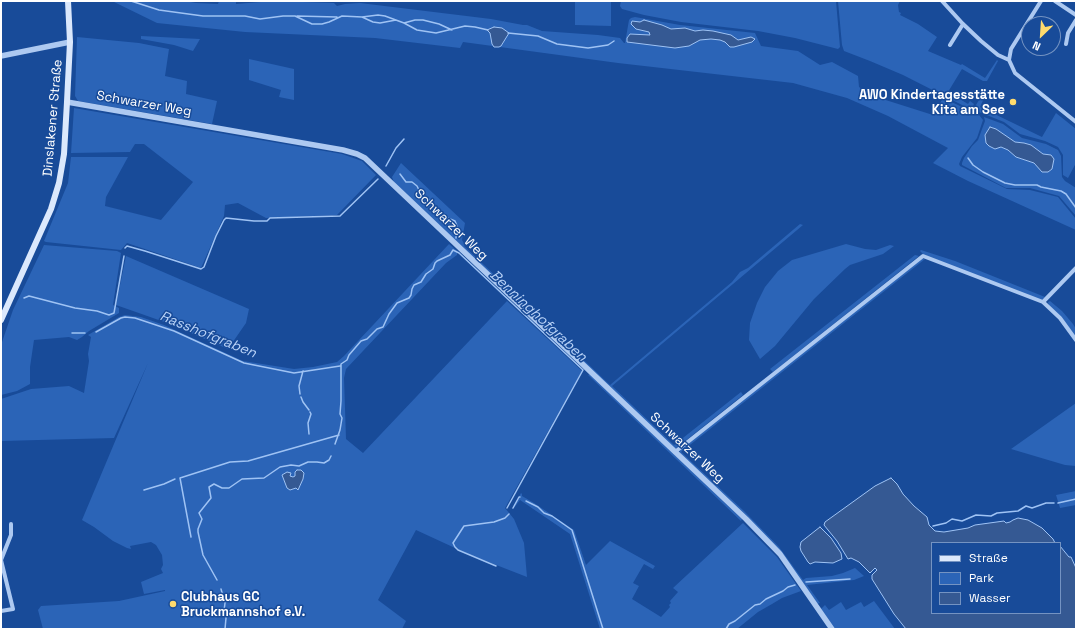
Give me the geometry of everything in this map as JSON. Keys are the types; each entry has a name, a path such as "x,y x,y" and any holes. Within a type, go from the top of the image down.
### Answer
{"main road":[{"name":"Dinslakener Straße","path":"1,320 3,311 43,229 59,183 64,154 70,42 68,1"}],"street":[{"path":"942,1 963,24 998,55 1009,60"},
{"path":"1041,1 1010,49 1009,60 1015,73 1076,122"},
{"path":"1055,1 1076,15"},
{"path":"1066,44 1068,33 1076,20"},
{"path":"950,45 963,24"},
{"path":"1,56 70,42"},
{"name":"Schwarzer Weg","path":"67,102 344,150 365,158 746,519 780,554 832,629"},
{"path":"675,452 922,256 1043,302 1060,318 1076,340"},
{"path":"1043,302 1076,268"},
{"path":"1,611 13,610 1,560 11,535 11,524"}],"green space":[{"path":"112,1 185,1 218,4 219,1 236,1 236,4 273,1 334,3 337,6 360,3 491,19 527,25 542,31 620,38 624,43 629,20 635,17 680,25 755,33 761,46 798,51 820,65 832,62 858,76 859,87 873,96 933,115 943,98 979,115 983,120 977,138 962,157 959,164 960,166 1007,189 1030,190 1058,197 1076,219 1076,230 968,181 933,163 948,148 888,116 847,98 793,83 618,63 463,42 460,48 375,38 245,32 157,23"},
{"path":"575,1 611,1 611,26 575,25"},
{"path":"621,1 836,1 840,47 838,49 795,38 758,31 681,22 644,15 622,9 620,6"},
{"path":"838,1 900,1 898,5 899,12 901,13 900,15 918,24 937,37 928,51 961,65 962,64 985,78 997,60 998,61 987,81 983,81 962,69 948,92 968,104 970,101 974,104 973,106 969,108 966,107 903,75 844,51 842,45"},
{"path":"141,36 200,39 193,51 174,45 141,39"},
{"path":"77,37 139,43 169,49 165,76 187,81 186,94 217,101 212,124 78,101 75,96"},
{"path":"249,59 294,69 294,100 279,97 281,90 249,80"},
{"path":"982,95 985,96 980,107 1042,137 1056,113 1076,129 1076,163 1068,178 1063,175 1063,155 1058,147 1045,141 1020,134 1004,122 979,112 976,105"},
{"path":"74,108 342,154 362,161 376,175 337,215 266,218 238,203 225,205 224,216 201,268 127,243 121,250 46,242 44,241 68,183 71,157 128,157 106,197 105,206 161,220 193,182 144,144 135,144 130,152 71,153"},
{"path":"984,117 1003,124 1022,138 1046,144 1058,150 1061,156 1062,177 1065,181 1076,188 1076,216 1059,196 1030,188 1006,188 962,165 964,158 978,140 985,121","holes":["996,129 1015,142 1031,145 1043,154 1051,155 1035,165 1034,163 1016,157 1008,150 1001,147"]},
{"path":"401,163 465,223 462,240 465,245 464,246 610,385 732,282 740,272 748,268 800,224 803,225 612,386 674,445 741,392 743,395 675,449 395,185 392,177"},
{"path":"449,244 457,251 457,255 446,263 346,369 344,378 346,439 363,453 507,301 582,371 505,508 514,519 524,543 527,577 468,554 416,530 378,600 406,621 402,629 43,629 38,610 41,606 119,601 165,591 144,594 141,582 163,573 161,569 163,565 162,555 156,545 151,542 130,546 131,549 127,548 113,541 82,520 148,363 114,438 1,441 1,399 31,389 69,386 84,393 91,337 88,335 125,315 141,317 164,325 243,361 294,369 337,362"},
{"path":"846,244 876,250 890,245 894,246 883,254 850,265 845,269 814,299 775,346 760,359 749,340 750,323 757,303 765,287 778,271 792,260"},
{"path":"44,245 117,251 121,253 113,305 119,308 119,313 77,340 69,337 34,340 30,367 30,384 17,391 1,395 1,345 13,310"},
{"path":"921,250 955,261 1045,297 1040,300 924,255 920,251"},
{"path":"915,255 919,256 773,372 770,369"},
{"path":"126,256 249,309 246,323 228,349 170,324 116,305"},
{"path":"922,259 925,259 681,452 744,511 779,547 803,580 806,578 832,576 855,568 864,576 854,580 807,585 820,603 817,604 782,554 680,453 680,451"},
{"path":"1050,301 1062,311 1073,324 1076,329 1076,337 1061,317 1049,306 1048,302"},
{"path":"590,374 742,519 741,521 588,375"},
{"path":"1076,403 1076,466 1065,465 1011,449"},
{"path":"1076,491 1076,505 1060,508 1056,495"},
{"path":"521,493 522,496 574,530 586,565 610,541 655,566 653,569 644,564 633,583 639,586 632,599 661,617 670,607 670,601 678,592 673,588 743,523 777,557 801,591 782,598 758,612 737,629 600,629 570,534 520,500 512,509"},
{"path":"874,601 895,629 835,629 821,609 825,605 829,610 841,602 846,610 861,602 864,607"}],"water":[{"path":"644,20 671,29 685,28 695,31 713,31 731,35 738,40 751,37 755,39 752,42 734,47 730,47 725,42 720,40 711,39 700,40 689,46 675,48 627,42 627,38 630,34 650,35 649,32 636,29 631,24 632,21 640,22"},
{"path":"494,27 502,28 509,33 499,47 494,47 490,33 487,30"},
{"path":"990,127 996,129 1015,142 1031,145 1043,154 1051,155 1054,159 1052,169 1048,172 1042,172 1034,163 1016,157 1008,150 1001,147 995,149 989,146 986,143 985,135"},
{"path":"297,470 301,470 304,473 303,479 298,490 296,488 290,490 287,488 282,475 287,472 291,473 290,476 293,477 295,476 295,472"},
{"path":"891,478 914,506 927,517 929,525 935,531 944,532 968,528 975,525 1004,521 1006,523 1018,518 1028,520 1042,528 1054,542 931,542 931,614 1061,614 1061,547 1069,557 1071,557 1076,568 1076,629 906,629 894,614 872,579 872,575 877,570 875,568 870,573 859,562 851,558 848,559 837,541 824,525 825,522 875,486"},
{"path":"820,527 831,538 841,553 842,559 833,563 815,562 810,564 808,562 801,551 801,542"}],"waterway":[{"path":"131,1 159,10 203,16 245,16 260,19 295,16 312,24 322,24 342,16 362,17 373,22 380,23 396,20"},
{"path":"362,17 378,15 385,16 404,23 417,30 436,33 465,26 488,30"},
{"path":"297,16 337,17"},
{"path":"404,23 415,20 423,20 439,24 452,30"},
{"path":"508,33 538,36 557,44 588,48 608,45 614,41"},
{"path":"386,166 396,148 404,139"},
{"path":"968,158 973,165 983,172 1005,183 1015,185 1037,185 1061,191 1066,194 1076,208"},
{"path":"400,174 406,182 412,182 417,186 421,194 430,200 434,209 445,217 455,221 457,226 456,238"},
{"path":"125,248 127,246 201,269 204,267 216,236 226,218 267,221 270,218 340,216 378,179"},
{"name":"Benninghofgraben","path":"335,444 342,418 340,414 341,364 347,360 349,355 361,341 367,339 377,329 383,327 389,314 397,303 409,298 414,285 421,282 426,274 433,269 437,261 450,255 453,250 459,253 583,370 507,508"},
{"path":"24,298 29,296 109,315 114,313 124,256"},
{"name":"Rasshofgraben","path":"96,332 121,318 135,318 174,331 244,363 294,373 340,366"},
{"name":"Rasshofgraben","path":"72,333 85,333"},
{"path":"300,394 299,386 303,371"},
{"path":"301,397 309,410"},
{"path":"309,434 308,423 311,414 310,412"},
{"path":"191,537 180,478 230,462 248,461 339,435"},
{"path":"217,580 203,555 198,532 202,519 199,513 211,498 209,487 214,484 222,488 229,488 242,479 264,478 280,467 291,465 299,466 308,462 324,463 329,460 331,456"},
{"path":"144,490 175,479"},
{"name":"Benninghofgraben","path":"513,508 520,497"},
{"path":"1058,503 1076,499"},
{"name":"Benninghofgraben","path":"526,501 538,507 544,513 552,516 572,530 603,629"},
{"path":"933,526 946,523 952,519 962,521 976,515 991,516 997,513 1018,511 1026,506 1032,508 1046,503 1054,503"},
{"name":"Benninghofgraben","path":"496,566 458,550 453,543 464,526 494,522 505,518 509,514"},
{"path":"806,582 850,579"},
{"path":"726,629 729,624 755,605 760,604 788,587 795,585"},
{"path":"221,589 225,603 225,629"}],"place":[{"name":"AWO Kindertagesstätte Kita am See","path":"1013,102"},
{"name":"Clubhaus GC Bruckmannshof e.V.","path":"173,604"}]}
